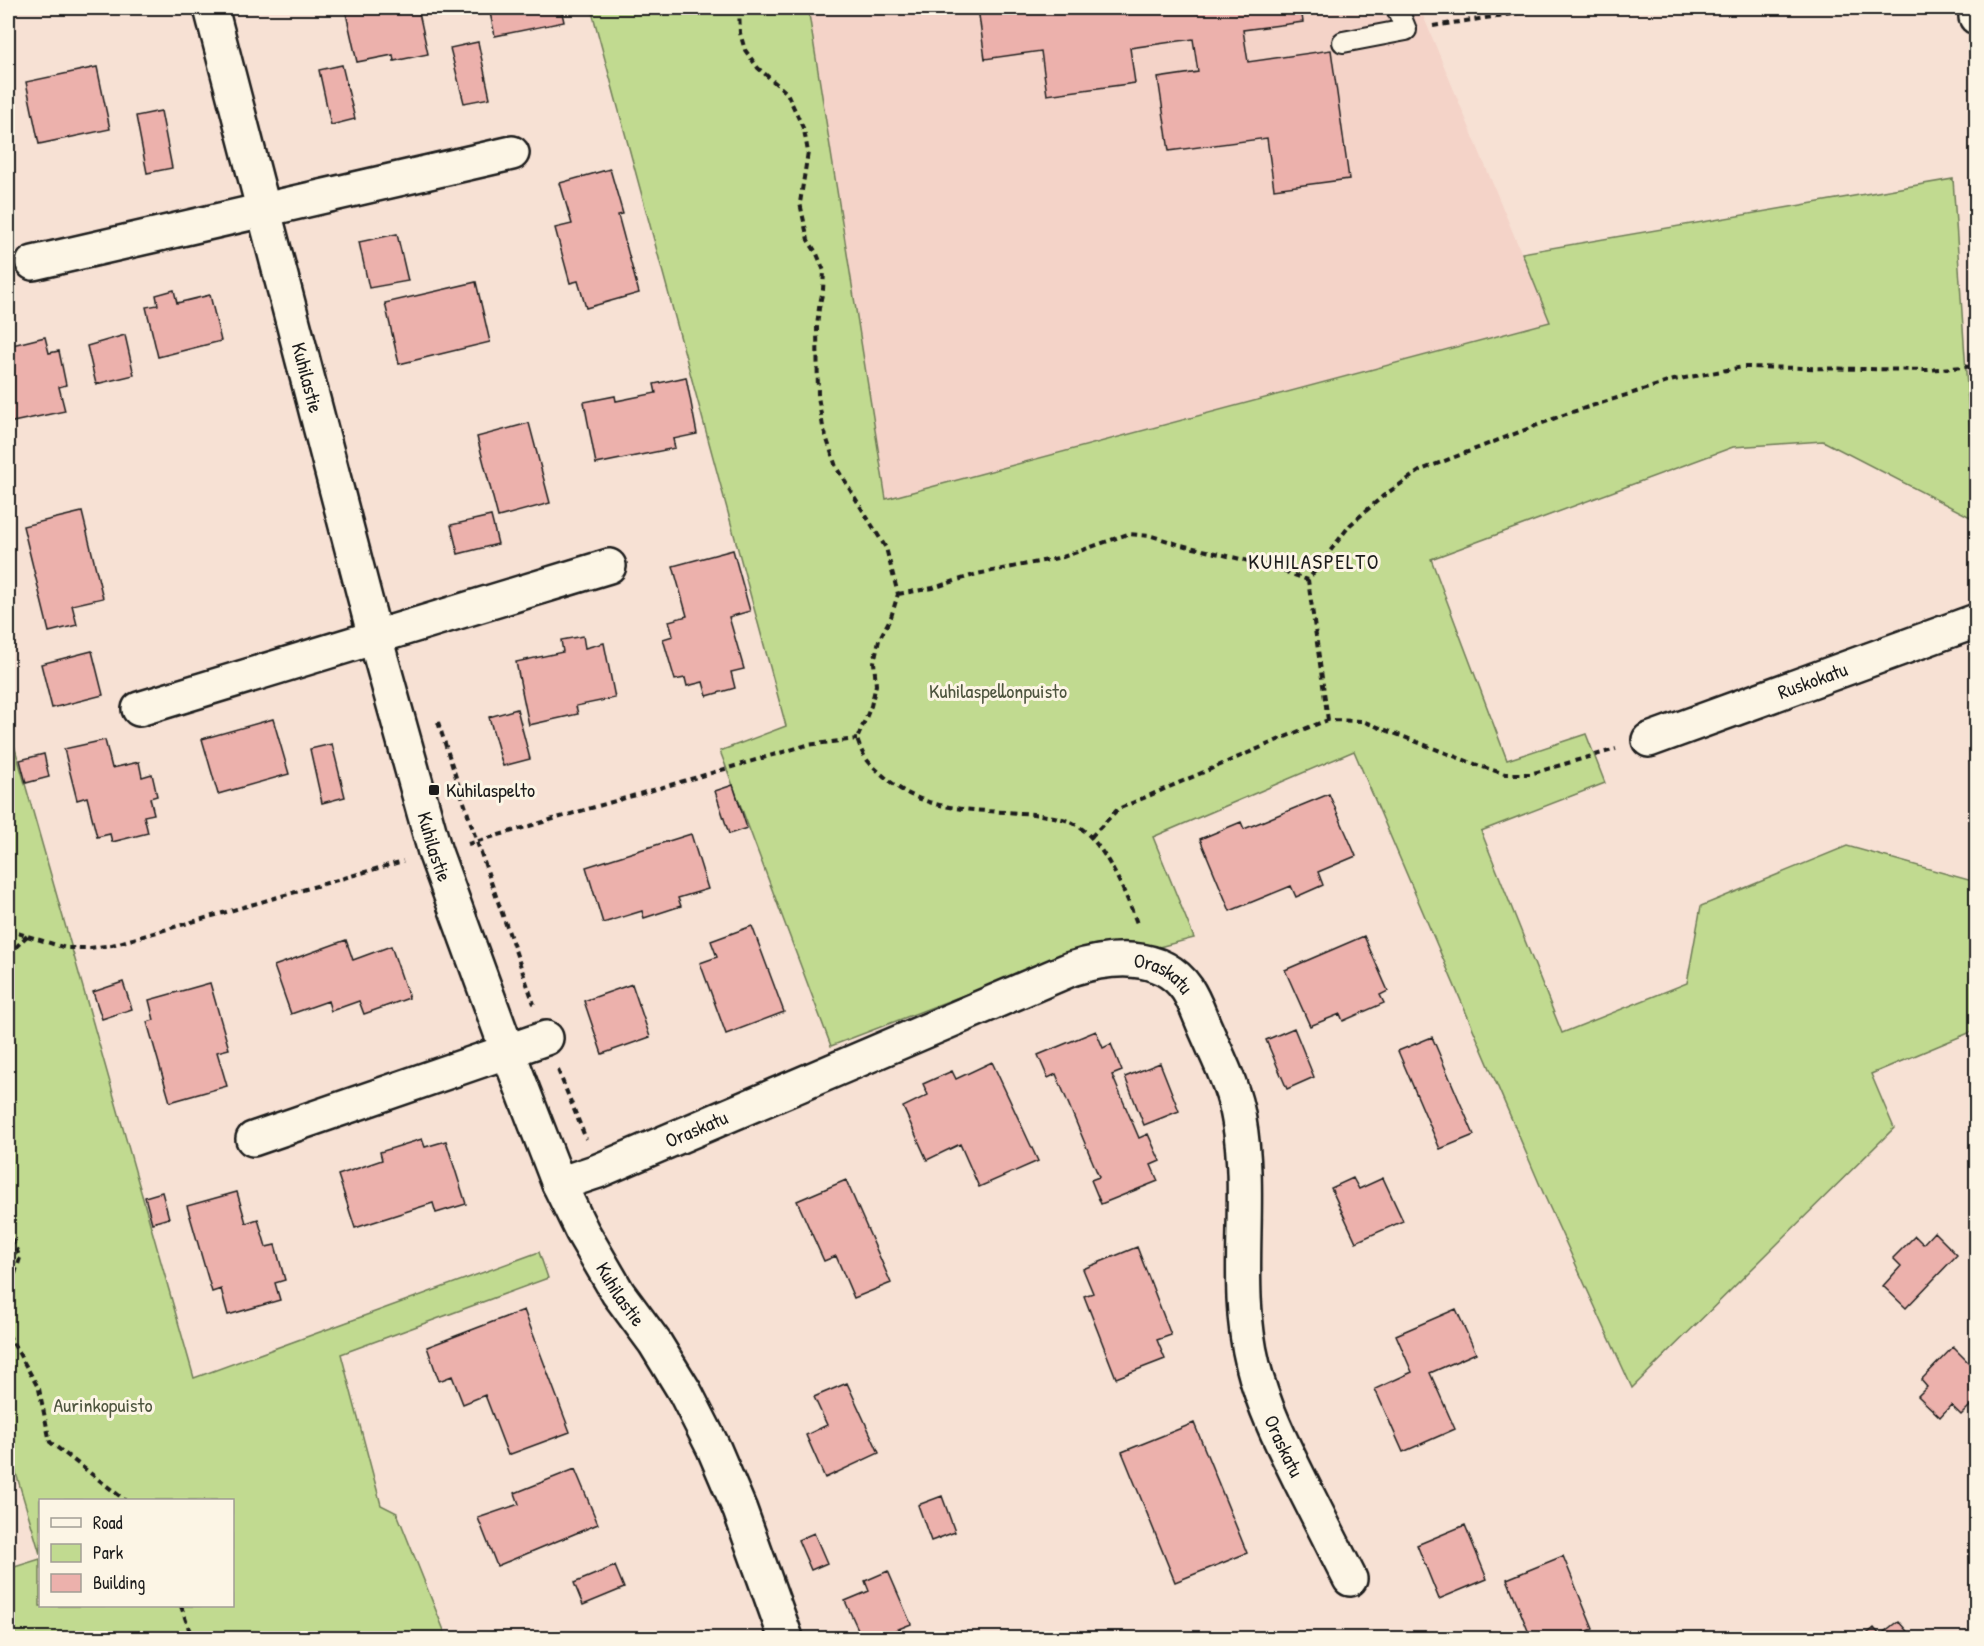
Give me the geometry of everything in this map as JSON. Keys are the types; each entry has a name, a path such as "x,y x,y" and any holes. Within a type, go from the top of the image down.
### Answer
{"street":[{"name":"Kuhilastie","path":"211,8 375,637 435,852 508,1052 560,1184 582,1231 618,1293 655,1343 685,1392 714,1449 740,1510 786,1638"},
{"path":"1976,8 1977,17"},
{"path":"33,263 512,153"},
{"path":"139,709 609,566"},
{"name":"Ruskokatu","path":"1648,740 1977,621"},
{"name":"Oraskatu","path":"560,1184 598,1171 1071,969 1120,959 1147,962 1170,972 1187,989 1234,1096 1243,1149 1246,1324 1252,1363 1276,1433 1350,1579"},
{"path":"253,1139 546,1038"}],"lane":[{"path":"1343,42 1406,30 1398,8"}],"path":[{"path":"739,8 740,33 745,50 758,69 788,93 804,130 808,152 800,203 808,240 818,254 824,271 824,290 817,327 818,396 824,427 836,466 886,548 898,594 891,617 879,640 874,662 876,685 871,706 857,739 863,756 897,788 920,799 946,807 1052,817 1073,823 1091,837 1107,858 1137,924 1147,962"},
{"path":"1406,30 1551,8"},
{"path":"1328,720 1308,580 1350,525 1383,496 1421,470 1598,404 1674,380 1743,367 1928,370 1977,366"},
{"path":"898,594 933,588 976,574 1063,557 1128,534 1152,536 1266,565 1308,580"},
{"path":"437,717 477,842 546,1038 598,1171"},
{"path":"1091,837 1118,809 1328,720 1362,721 1505,774 1530,774 1648,740"},
{"path":"8,955 28,935"},
{"path":"8,1229 20,1258 8,1295"},
{"path":"8,1334 39,1389 50,1442 124,1499"},
{"path":"182,1607 192,1638"}],"shaded area":[{"path":"808,8 1420,8 1550,322 886,499"}],"green space":[{"name":"Kuhilaspellonpuisto","path":"591,8 808,8 886,499 1550,322 1522,253 1953,179 1976,520 1823,441 1733,447 1431,559 1507,760 1586,734 1605,783 1481,831 1562,1033 1687,983 1701,906 1847,846 1976,882 1976,1030 1871,1074 1894,1128 1632,1388 1545,1197 1354,751 1153,837 1194,938 1159,947 1122,945 1063,957 831,1046 720,751 786,726"},
{"name":"Aurinkopuisto","path":"8,724 194,1378 539,1252 548,1278 341,1354 381,1505 397,1513 447,1638 8,1638 8,1569 39,1559 39,1607 234,1607 234,1499 39,1499 39,1551 8,1446"}],"building":[{"path":"418,8 428,54 394,61 393,55 357,62 345,9"},
{"path":"489,8 561,8 564,22 495,36"},
{"path":"978,8 1301,8 1303,22 1243,30 1248,62 1331,50 1349,179 1274,189 1267,138 1169,151 1158,78 1198,72 1193,39 1130,48 1135,83 1047,95 1041,51 985,59"},
{"path":"478,42 490,98 464,103 450,48"},
{"path":"342,65 355,119 331,125 319,70"},
{"path":"97,67 110,129 39,144 26,82"},
{"path":"8,108 15,135 8,137"},
{"path":"161,111 172,168 147,173 136,116"},
{"path":"610,169 623,214 618,215 639,293 586,308 578,281 570,283 555,228 572,224 560,183"},
{"path":"397,234 408,281 369,288 359,242"},
{"path":"476,282 490,342 399,364 385,303"},
{"path":"174,290 177,303 210,295 221,341 158,357 146,307 158,305 156,295"},
{"path":"125,335 134,375 96,384 87,346"},
{"path":"45,337 49,353 59,351 66,385 59,387 65,411 8,423 8,346"},
{"path":"686,377 697,434 673,439 675,448 596,464 584,402 615,396 616,401 656,393 654,384"},
{"path":"529,423 550,503 498,517 477,437"},
{"path":"82,512 103,598 72,605 77,625 49,632 23,526"},
{"path":"491,516 498,544 458,554 451,525"},
{"path":"733,550 750,611 729,617 744,669 731,672 735,688 707,696 703,682 687,686 685,678 675,680 663,639 673,636 669,621 687,616 673,566"},
{"path":"583,636 585,648 604,643 615,698 576,706 578,714 529,725 516,662 563,652 561,640"},
{"path":"92,651 103,695 52,708 41,664"},
{"path":"517,709 530,759 503,766 489,717"},
{"path":"273,719 289,774 218,794 202,739"},
{"path":"105,740 112,768 139,762 142,777 152,774 157,796 150,798 154,814 144,816 148,833 112,842 110,834 97,837 87,797 77,800 64,749"},
{"path":"332,744 345,797 322,803 310,749"},
{"path":"44,754 49,777 26,783 20,760"},
{"path":"733,785 747,828 729,834 715,791"},
{"path":"1329,794 1356,856 1318,872 1323,885 1296,897 1291,886 1230,911 1200,839 1241,822 1244,829"},
{"path":"691,834 708,889 678,898 681,906 644,918 642,911 603,923 586,867"},
{"path":"752,926 784,1012 726,1034 700,963 717,957 711,941"},
{"path":"1364,936 1388,991 1380,995 1384,1003 1343,1021 1340,1014 1310,1026 1285,970"},
{"path":"346,940 353,960 391,946 409,998 364,1014 359,1001 331,1011 328,1001 291,1014 274,966"},
{"path":"123,982 132,1009 102,1019 93,992"},
{"path":"210,983 229,1049 217,1052 227,1086 170,1102 147,1022 154,1020 149,1000"},
{"path":"632,984 650,1037 602,1054 584,1001"},
{"path":"1294,1028 1314,1077 1287,1089 1266,1040"},
{"path":"1096,1031 1103,1048 1111,1044 1122,1071 1112,1075 1139,1138 1148,1134 1160,1161 1151,1165 1158,1181 1101,1204 1091,1180 1099,1177 1056,1074 1048,1078 1038,1055"},
{"path":"1432,1037 1474,1135 1440,1149 1398,1051"},
{"path":"992,1062 1038,1161 979,1187 960,1144 927,1160 903,1107 928,1095 923,1084 952,1071 956,1079"},
{"path":"1160,1063 1179,1111 1144,1125 1125,1077"},
{"path":"422,1139 425,1147 446,1141 466,1204 436,1213 433,1203 355,1228 338,1175 382,1160 380,1152"},
{"path":"1353,1178 1359,1189 1383,1178 1403,1221 1356,1242 1331,1188"},
{"path":"846,1180 891,1283 854,1298 836,1256 824,1261 797,1201"},
{"path":"162,1192 169,1218 152,1223 145,1197"},
{"path":"237,1192 246,1223 258,1219 266,1247 275,1245 285,1280 275,1283 280,1300 228,1315 221,1289 212,1292 187,1206"},
{"path":"1934,1232 1957,1255 1906,1308 1883,1286 1901,1266 1893,1258 1915,1236 1923,1244"},
{"path":"1137,1247 1171,1335 1157,1340 1165,1359 1116,1378 1084,1296 1093,1293 1083,1269"},
{"path":"1456,1309 1476,1353 1430,1373 1455,1429 1403,1452 1375,1389 1412,1372 1396,1335"},
{"path":"524,1310 570,1432 508,1455 485,1395 463,1404 452,1376 439,1381 427,1347"},
{"path":"1953,1347 1976,1370 1976,1400 1961,1415 1951,1405 1940,1417 1918,1396 1927,1387 1921,1380"},
{"path":"847,1383 879,1453 825,1478 806,1435 827,1425 814,1397"},
{"path":"1194,1423 1247,1553 1175,1582 1122,1452"},
{"path":"575,1469 598,1524 497,1566 478,1518 519,1504 515,1493"},
{"path":"942,1496 955,1532 931,1541 918,1505"},
{"path":"1465,1525 1487,1579 1439,1599 1417,1545"},
{"path":"814,1533 827,1563 811,1570 798,1540"},
{"path":"1563,1556 1593,1629 1570,1638 1531,1638 1507,1579"},
{"path":"615,1566 624,1588 583,1605 574,1583"},
{"path":"888,1571 911,1624 876,1638 862,1638 845,1601 869,1591 865,1581"},
{"path":"1898,1621 1913,1638 1862,1638 1874,1628 1880,1635"}],"place":[{"name":"Kuhilaspelto","path":"434,790"}],"district":[{"name":"KUHILASPELTO","path":"1314,562"}]}
